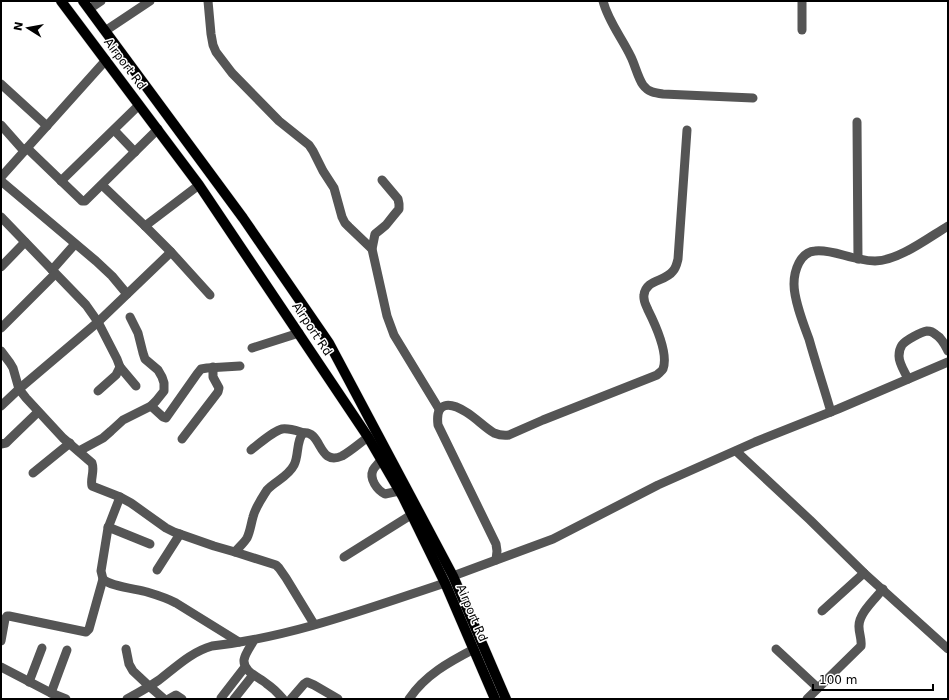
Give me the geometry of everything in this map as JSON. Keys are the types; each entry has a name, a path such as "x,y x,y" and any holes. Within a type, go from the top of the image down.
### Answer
{"main road":[{"name":"Airport Rd","path":"61,1 199,185 368,437 399,491 445,583 496,699"},
{"path":"86,5 243,218 329,343 453,576 506,699"}],"street":[{"path":"86,5 101,1"},
{"path":"105,31 150,1"},
{"path":"208,1 211,34 216,52 232,73 279,121 309,145 334,188 342,218 345,223 372,248"},
{"path":"603,1 608,17 630,56 643,85 652,92 662,94 753,98"},
{"path":"802,1 802,30"},
{"path":"1,177 106,60"},
{"path":"1,84 47,126"},
{"path":"61,182 139,105"},
{"path":"856,122 858,259"},
{"path":"1,125 26,150 83,201 88,199 158,129"},
{"path":"114,130 135,152"},
{"path":"439,409 446,405 455,407 465,412 493,432 503,436 509,435 657,375 663,369 665,359 664,349 644,300 644,294 650,283 668,275 673,271 678,259 687,130"},
{"path":"382,180 398,199 400,204 399,208 386,225 375,234 372,248 387,316 394,335 439,409 437,419 438,425 496,544 496,560"},
{"path":"1,181 112,276 127,294"},
{"path":"102,185 145,226 210,296"},
{"path":"145,226 199,185"},
{"path":"1,217 86,305 98,322 120,367 136,386"},
{"path":"831,412 798,307 794,284 795,274 801,258 810,252 822,250 858,259 875,261 886,259 904,252 948,226"},
{"path":"1,267 25,242"},
{"path":"1,328 53,272 75,244"},
{"path":"1,406 98,322 170,252"},
{"path":"78,451 103,438 123,420 151,406 164,391 162,377 158,370 145,359 138,333 130,317"},
{"path":"908,379 899,356 899,350 905,342 923,332 932,332 942,340 948,351"},
{"path":"252,348 299,333"},
{"path":"1,351 13,368 19,389 38,412 93,465 92,486 120,497 136,506 166,528 214,546 271,563 279,568 314,624"},
{"path":"453,576 553,539 658,485 736,450 831,412 948,362"},
{"path":"151,406 166,418 199,371 204,368 240,366"},
{"path":"98,391 116,375 120,367"},
{"path":"182,439 218,392 219,388 213,377 214,367"},
{"path":"1,444 6,443 38,412"},
{"path":"251,450 282,429 304,433 308,432 312,434 324,453 331,458 345,454 368,437"},
{"path":"235,552 247,538 254,514 268,490 294,466 301,436 304,433"},
{"path":"33,473 70,443"},
{"path":"736,450 864,573 948,649"},
{"path":"381,460 374,468 372,476 374,483 380,491 385,494 399,491"},
{"path":"1,641 5,619 9,616 86,632 89,629 102,579 101,571 108,527 120,497"},
{"path":"344,557 411,515"},
{"path":"108,527 150,544"},
{"path":"157,570 180,534"},
{"path":"822,611 864,573"},
{"path":"102,579 109,584 167,598 239,642"},
{"path":"127,699 149,686 193,653 212,646 254,640 314,624 357,612 445,583"},
{"path":"807,699 861,646 862,641 859,627 861,616 883,589"},
{"path":"254,640 244,659 245,666 249,672 265,682 282,699"},
{"path":"29,682 42,648"},
{"path":"126,649 131,668 164,699"},
{"path":"409,699 431,675 474,649"},
{"path":"776,649 818,688"},
{"path":"51,693 67,650"},
{"path":"221,698 245,666"},
{"path":"1,667 51,693 66,699"},
{"path":"234,699 253,674"},
{"path":"291,699 307,682 338,699"},
{"path":"169,699 176,696 182,699"}]}
